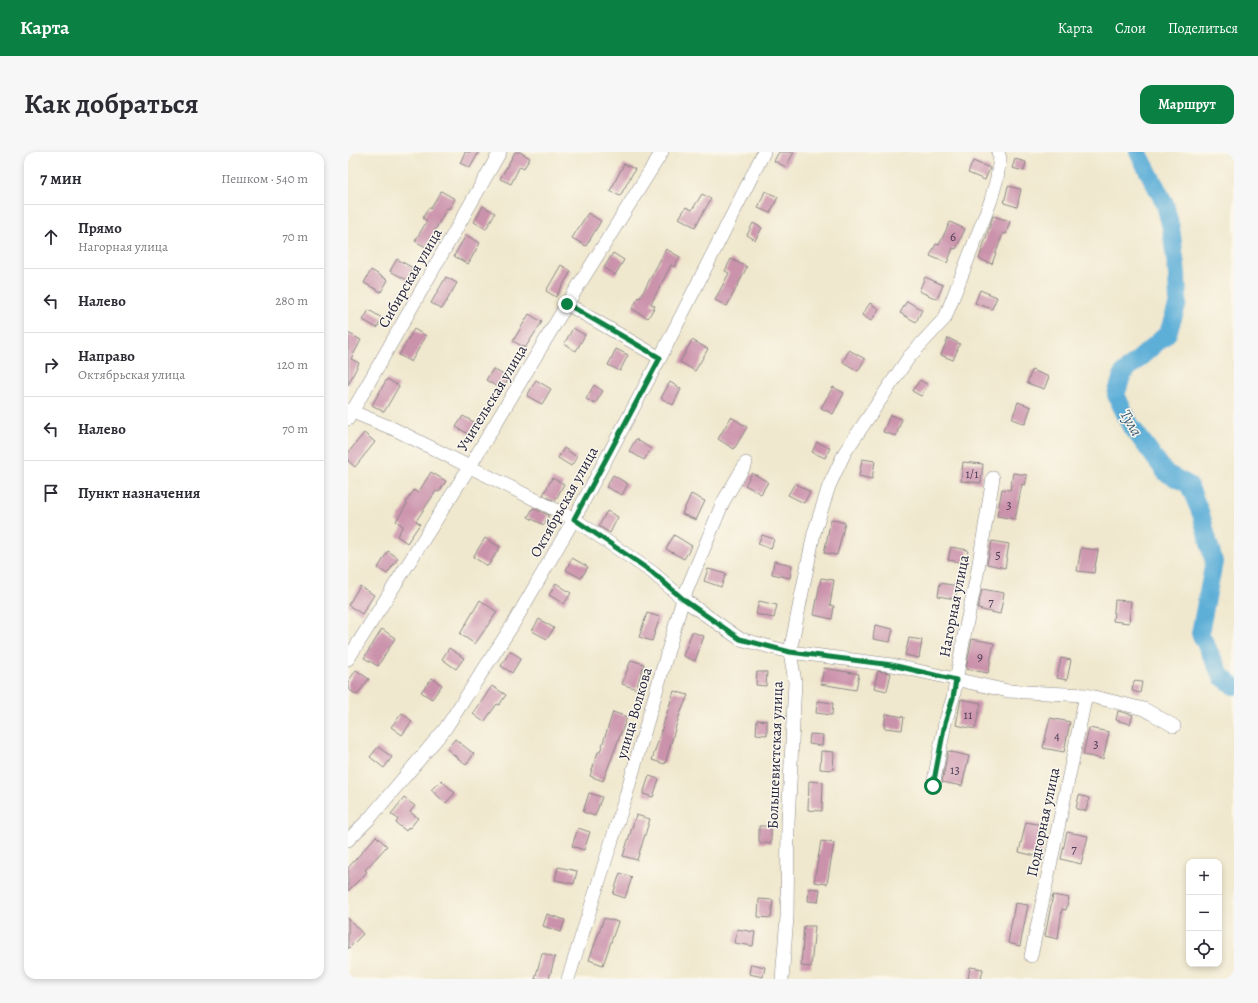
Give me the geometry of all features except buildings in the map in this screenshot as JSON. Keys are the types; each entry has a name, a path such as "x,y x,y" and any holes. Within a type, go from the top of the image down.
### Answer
{"street":[{"name":"Сибирская улица","path":"349,414 500,152"},
{"name":"Учительская улица","path":"348,659 470,466 567,304 662,152"},
{"name":"Октябрьская улица","path":"348,840 369,819 444,729 512,626 574,519 660,358 764,152"},
{"name":"Большевистская улица","path":"782,979 787,917 788,823 795,682 790,652 814,533 829,486 845,452 909,357 945,318 991,200 997,178 1000,158 998,152"},
{"path":"567,304 660,358"},
{"path":"349,414 394,429 574,519 652,572 684,600 740,639 790,652 892,665 1008,691 1086,695 1144,709 1174,726"},
{"name":"улица Волкова","path":"568,979 624,802 684,600 724,502 746,463"},
{"name":"Нагорная улица","path":"933,786 945,723 953,698 977,575 993,478"},
{"name":"Подгорная улица","path":"1030,956 1086,695"}],"waterway":[{"name":"Тула","path":"1138,152 1165,204 1171,228 1177,274 1178,303 1168,333 1123,373 1116,395 1131,426 1166,473 1189,485 1201,514 1214,562 1200,633 1222,677 1234,686"}],"route":[{"path":"567,304 660,358 574,519 652,572 684,600 740,639 790,652 892,665 956,680 953,698 945,723 933,786"}]}
